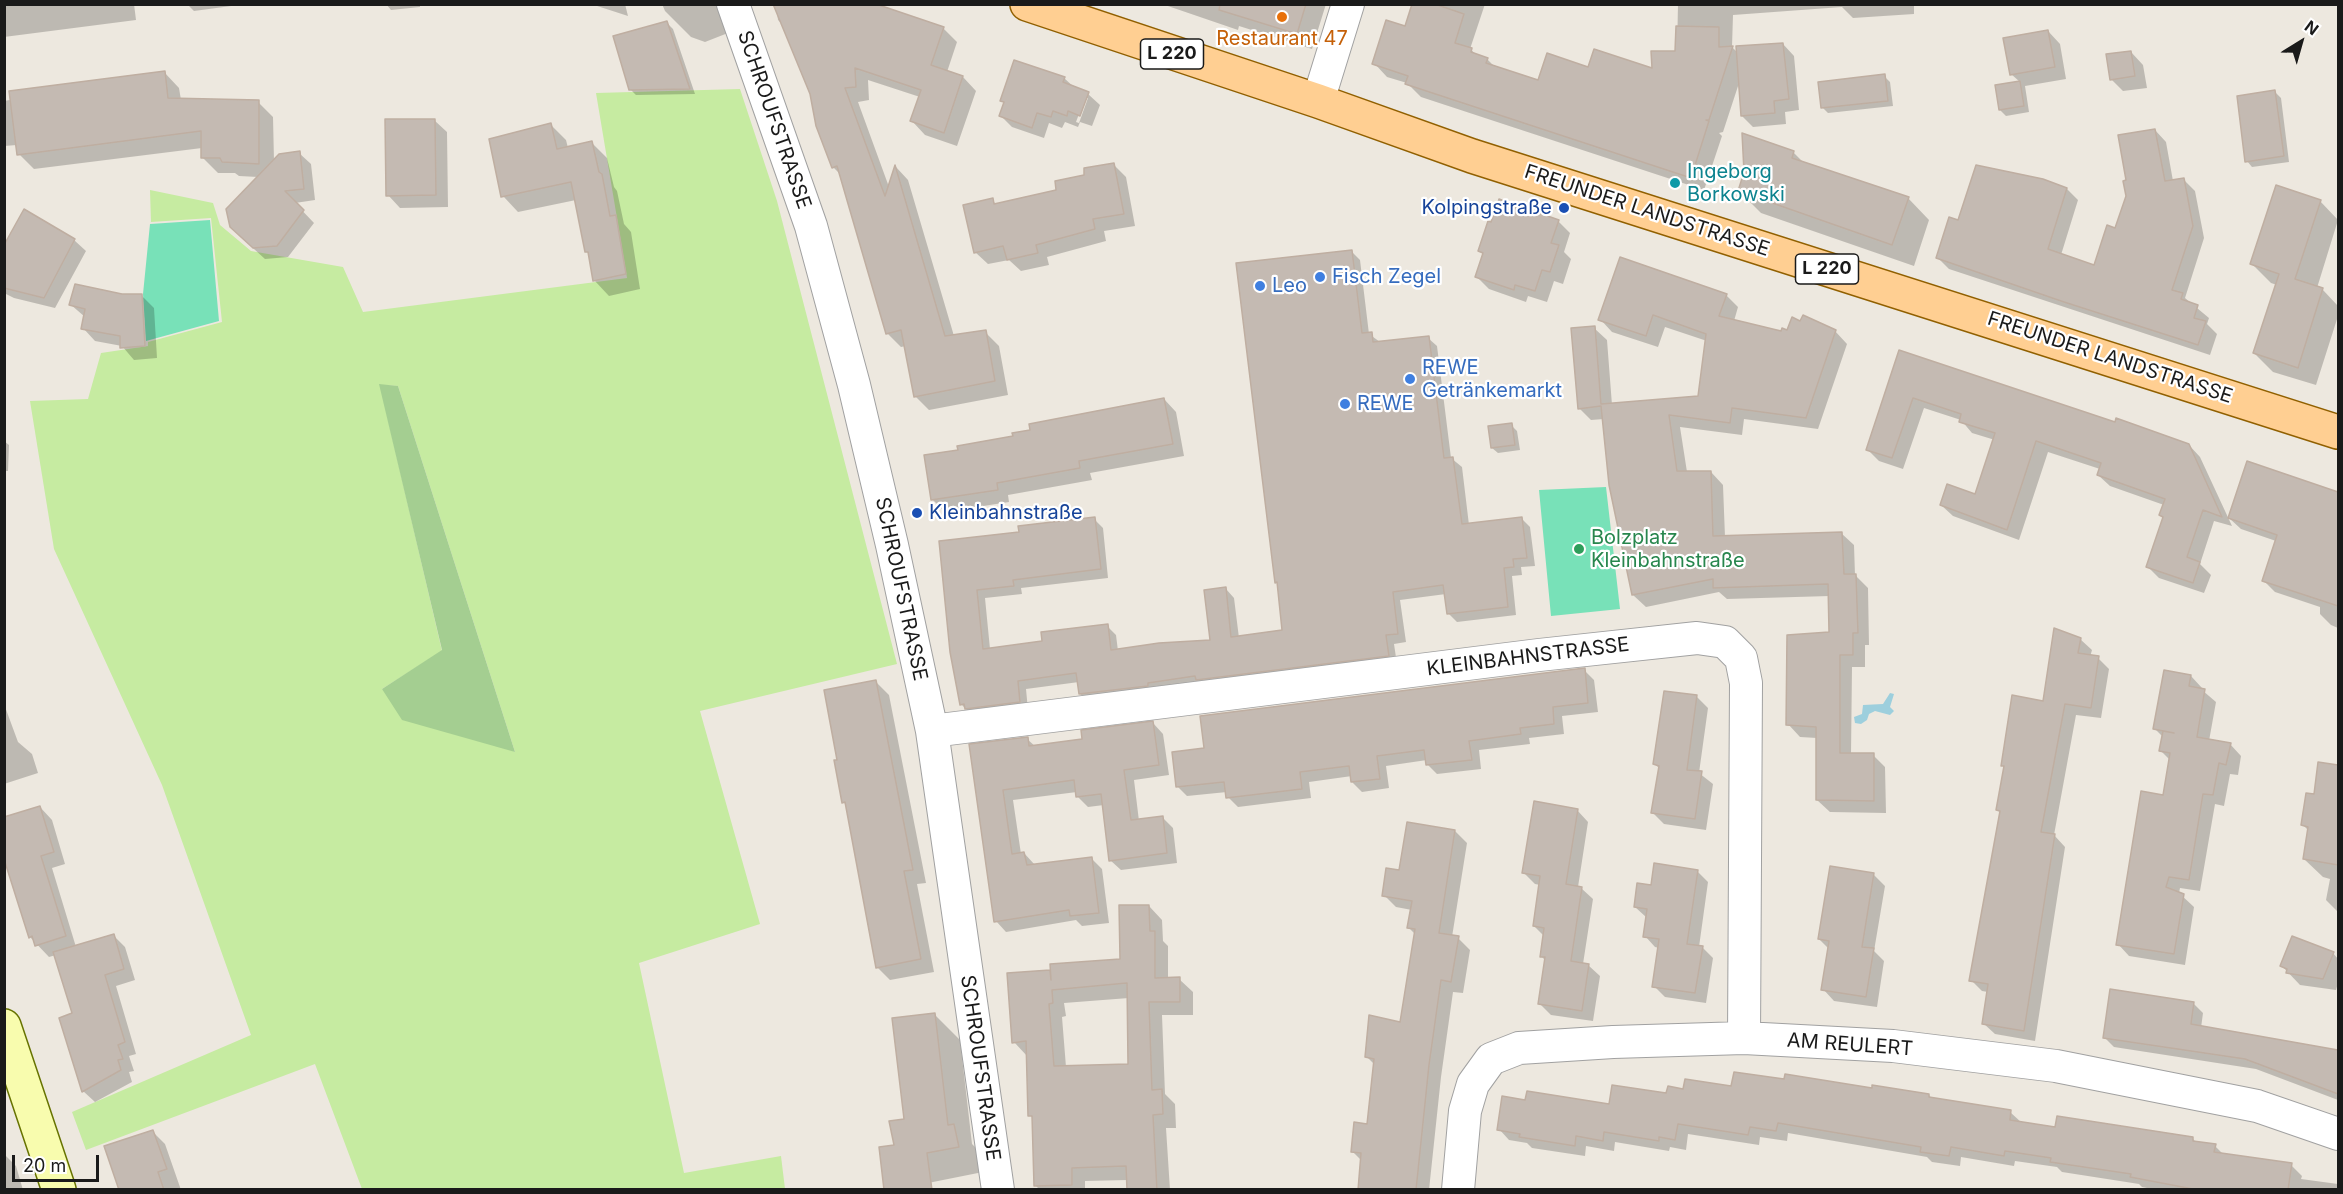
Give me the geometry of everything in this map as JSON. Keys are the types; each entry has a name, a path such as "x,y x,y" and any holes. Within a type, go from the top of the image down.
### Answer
{"main road":[{"name":"FREUNDER LANDSTRASSE","path":"1027,4 1318,101 1472,156 2338,432"},
{"path":"4,1026 59,1190"}],"street":[{"name":"SCHROUFSTRASSE","path":"733,4 814,238 857,396 892,545 932,731 998,1190"},
{"path":"1318,101 1348,4"},
{"name":"KLEINBAHNSTRASSE","path":"932,731 1539,655 1697,638 1725,642 1741,658 1746,683 1744,1038"},
{"name":"AM REULERT","path":"1458,1190 1465,1111 1473,1084 1491,1059 1519,1048 1744,1038 1893,1046 2056,1066 2257,1106 2338,1134"}],"green space":[{"path":"740,89 777,201 897,664 700,711 760,924 639,963 684,1173 781,1156 785,1189 362,1189 315,1064 86,1150 72,1112 251,1035 162,785 54,549 30,401 88,399 101,353 148,346 148,342 222,322 211,218 151,222 150,190 213,203 220,225 251,251 343,267 363,312 627,278 596,93","holes":["380,385 398,386 515,752 382,689 442,651"]},
{"path":"210,220 219,321 146,341 143,294 150,224"},
{"path":"379,384 398,386 515,752 402,720 382,689 442,650"},
{"name":"Bolzplatz Kleinbahnstraße","path":"1606,487 1620,609 1551,616 1539,490"}],"water":[{"path":"1890,693 1894,694 1890,707 1894,711 1890,715 1875,711 1869,714 1867,720 1861,724 1855,723 1854,717 1862,714 1863,705 1883,704"}],"building":[{"path":"773,4 876,4 944,27 931,65 963,76 944,133 910,121 921,90 855,68 856,87 845,88 885,196 895,165 945,336 986,330 995,381 914,397 901,330 886,334 837,166 832,168 816,126 810,94"},
{"path":"1220,4 1306,4 1297,34 1219,10"},
{"path":"1412,4 1435,4 1464,14 1455,43 1472,48 1471,52 1488,58 1486,63 1538,80 1547,53 1588,67 1594,49 1652,68 1651,51 1675,51 1676,26 1719,27 1719,47 1733,46 1709,120 1706,120 1709,121 1691,178 1405,84 1408,76 1372,64 1386,20 1405,26"},
{"path":"667,21 690,89 629,90 613,36"},
{"path":"2048,30 2055,67 2010,75 2003,38"},
{"path":"1783,43 1789,99 1774,101 1775,113 1741,116 1736,46"},
{"path":"2131,51 2135,76 2110,80 2106,54"},
{"path":"1014,60 1065,77 1063,82 1089,92 1080,116 1068,111 1067,116 1053,111 1051,117 1037,113 1032,128 999,116 1004,102 1000,101"},
{"path":"165,71 168,98 259,100 259,164 222,162 220,158 201,158 201,131 17,155 9,91"},
{"path":"1885,74 1888,101 1821,108 1818,82"},
{"path":"2020,81 2024,106 1999,110 1995,85"},
{"path":"2275,90 2284,156 2245,162 2237,96"},
{"path":"385,119 435,119 436,195 386,196"},
{"path":"551,123 557,149 592,141 599,172 602,174 610,216 616,215 626,274 593,281 571,182 501,197 489,139"},
{"path":"2155,129 2165,181 2184,178 2193,226 2172,290 2183,293 2181,299 2198,305 2194,318 2206,321 2198,345 1936,258 1949,217 1958,220 1976,165 2043,179 2067,188 2048,249 2094,265 2107,225 2115,228 2126,196 2123,181 2126,180 2118,135"},
{"path":"1742,133 1794,151 1792,158 1909,197 1892,245 1738,191 1744,172"},
{"path":"300,151 304,189 285,191 304,210 277,246 253,248 230,227 226,209 279,154"},
{"path":"1114,163 1124,214 1093,219 1095,229 1036,245 1038,253 1007,260 1003,246 974,253 963,205 993,198 994,204 1056,190 1055,181 1084,175 1084,168"},
{"path":"2276,185 2321,200 2295,279 2323,288 2298,368 2253,353 2279,274 2250,264"},
{"path":"1499,199 1559,220 1551,243 1559,245 1550,272 1542,270 1535,291 1515,285 1514,290 1475,277 1483,253 1478,251 1488,221 1491,222"},
{"path":"24,209 75,239 44,298 4,288 4,245"},
{"path":"1352,250 1362,333 1372,332 1373,342 1429,336 1444,458 1453,457 1462,524 1522,517 1527,558 1513,559 1514,567 1504,568 1508,607 1447,614 1443,585 1393,592 1398,634 1386,635 1389,656 1196,680 1195,676 1148,683 1148,686 1079,694 1076,673 1018,681 1020,702 965,709 964,704 960,705 950,652 939,541 1019,532 1018,526 1095,517 1101,569 1013,580 1014,586 977,590 983,649 1042,641 1041,632 1108,624 1111,650 1159,643 1210,640 1204,590 1226,587 1231,637 1282,630 1236,263"},
{"path":"1620,257 1727,294 1719,316 1781,331 1782,328 1787,330 1792,317 1800,321 1803,315 1836,330 1806,418 1732,408 1730,423 1669,415 1677,471 1711,471 1713,536 1842,532 1844,574 1856,574 1858,633 1853,633 1853,655 1840,655 1840,753 1874,753 1874,801 1816,800 1816,727 1786,725 1787,635 1829,632 1828,584 1713,588 1713,579 1632,595 1609,485 1601,406 1578,409 1571,328 1595,326 1601,404 1698,396 1706,334 1653,315 1646,336 1598,320"},
{"path":"75,284 122,294 142,294 145,346 120,348 120,336 81,329 85,309 69,305"},
{"path":"1899,350 2115,422 2116,418 2189,444 2222,517 2203,510 2187,557 2200,562 2193,583 2146,567 2163,517 2159,515 2165,499 2097,475 2101,463 2036,441 2007,530 1940,505 1947,484 1975,494 1995,433 1959,422 1961,414 1913,398 1892,458 1866,450"},
{"path":"1164,398 1173,444 1079,461 1080,468 997,483 998,490 931,500 924,455 958,450 957,446 1013,436 1012,433 1030,430 1029,424"},
{"path":"1512,423 1515,445 1491,448 1488,426"},
{"path":"2247,461 2338,492 2338,606 2262,581 2277,535 2228,518"},
{"path":"2054,628 2081,638 2078,653 2099,656 2091,708 2065,704 2041,832 2055,834 2024,1031 1982,1024 1988,984 1969,981 2000,811 1996,810 2004,766 2001,766 2012,695 2043,701"},
{"path":"1585,668 1588,703 1553,707 1554,724 1520,728 1521,734 1469,741 1472,760 1426,765 1424,750 1377,756 1380,779 1351,782 1349,766 1300,772 1302,789 1226,798 1224,782 1176,787 1172,752 1204,748 1200,716"},
{"path":"2164,670 2191,675 2189,686 2205,689 2197,737 2231,743 2226,765 2219,763 2213,795 2203,794 2189,880 2169,877 2166,887 2184,894 2174,954 2116,945 2141,791 2163,795 2170,753 2159,751 2163,731 2174,733 2153,729"},
{"path":"876,680 913,870 904,871 921,959 876,968 845,802 842,803 834,760 837,760 824,690"},
{"path":"1664,691 1697,695 1687,770 1702,771 1695,819 1651,813 1659,766 1653,764"},
{"path":"1153,721 1159,765 1124,770 1131,820 1163,816 1167,853 1109,861 1101,794 1076,797 1074,780 1003,790 1012,854 1024,852 1027,865 1092,857 1099,913 1070,916 1069,910 994,922 969,744 1028,737 1029,746 1082,739 1081,730"},
{"path":"2318,762 2338,765 2338,865 2303,859 2308,827 2301,825 2306,793 2314,794"},
{"path":"1534,801 1578,809 1566,884 1582,887 1571,961 1589,964 1582,1011 1538,1004 1545,957 1540,957 1544,928 1533,926 1540,876 1522,873"},
{"path":"40,806 54,852 41,856 66,936 35,946 32,936 29,938 4,859 4,817"},
{"path":"1407,822 1455,830 1439,933 1459,936 1451,982 1441,980 1429,1065 1416,1190 1358,1190 1361,1153 1351,1152 1354,1122 1367,1124 1374,1059 1365,1057 1369,1015 1400,1022 1415,929 1407,928 1412,901 1382,896 1386,868 1399,870"},
{"path":"1654,863 1698,870 1687,944 1703,946 1695,993 1652,987 1659,939 1643,937 1647,909 1634,907 1637,883 1651,885"},
{"path":"1830,866 1874,873 1862,947 1874,948 1866,997 1821,990 1829,941 1818,939"},
{"path":"1119,905 1149,905 1150,931 1155,931 1155,978 1180,977 1180,1002 1149,1002 1152,1090 1162,1089 1163,1114 1153,1115 1157,1190 1127,1190 1126,1166 1072,1168 1072,1185 1034,1186 1032,1116 1028,1116 1026,1041 1012,1043 1007,973 1050,970 1051,980 1050,964 1120,959","holes":["1127,983 1128,1064 1054,1066 1049,1004 1053,1003 1052,990"]},
{"path":"114,934 124,969 105,975 125,1042 118,1045 123,1059 118,1060 121,1070 82,1092 59,1018 72,1013 53,952"},
{"path":"2292,936 2334,952 2323,979 2286,973 2287,969 2280,966"},
{"path":"2110,989 2194,1002 2191,1024 2338,1050 2338,1094 2245,1059 2103,1038"},
{"path":"935,1013 948,1125 954,1124 959,1147 927,1153 932,1190 884,1190 879,1147 894,1145 889,1121 904,1119 892,1018"},
{"path":"1734,1072 1784,1079 1785,1074 1872,1088 1872,1085 1929,1094 1929,1097 2011,1110 2010,1120 2055,1127 2057,1116 2193,1137 2193,1141 2216,1144 2214,1152 2292,1163 2288,1190 2198,1190 2130,1177 2131,1174 2050,1162 2051,1158 2005,1151 2004,1156 1951,1147 1949,1156 1920,1152 1921,1147 1778,1123 1776,1131 1750,1127 1748,1135 1678,1124 1675,1140 1659,1137 1659,1141 1604,1132 1603,1141 1576,1136 1575,1146 1519,1137 1520,1134 1497,1130 1502,1096 1525,1100 1527,1091 1609,1104 1612,1085 1666,1093 1668,1086 1683,1089 1685,1079 1731,1086"},
{"path":"153,1130 167,1169 158,1172 164,1190 119,1190 104,1146"}],"place":[{"name":"Restaurant 47","path":"1282,17"},
{"name":"Ingeborg Borkowski","path":"1675,183"},
{"name":"Kolpingstraße","path":"1564,208"},
{"name":"Fisch Zegel","path":"1320,277"},
{"name":"Leo","path":"1260,286"},
{"name":"REWE Getränkemarkt","path":"1410,379"},
{"name":"REWE","path":"1345,404"},
{"name":"Kleinbahnstraße","path":"917,513"},
{"name":"Bolzplatz Kleinbahnstraße","path":"1579,549"}]}
